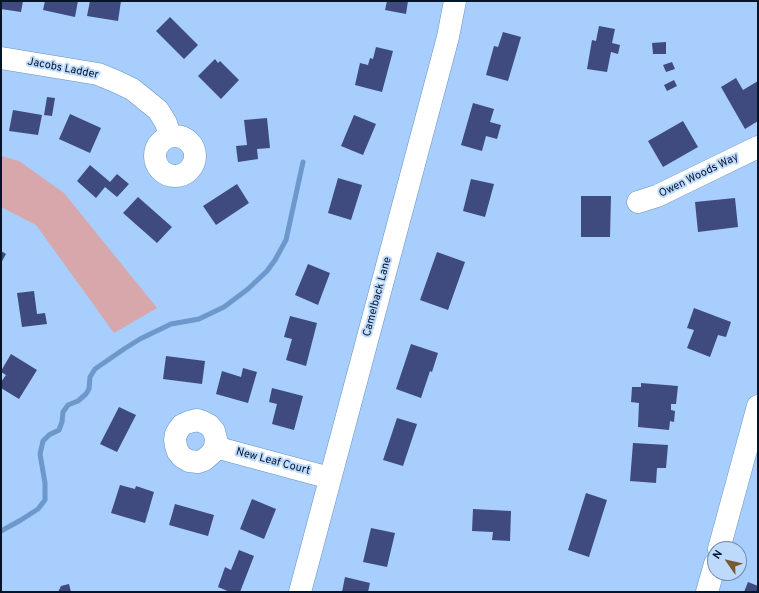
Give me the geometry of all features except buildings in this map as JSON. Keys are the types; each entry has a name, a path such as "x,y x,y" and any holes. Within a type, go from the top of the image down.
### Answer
{"street":[{"name":"Camelback Lane","path":"300,592 444,52 455,1"},
{"name":"Jacobs Ladder","path":"1,58 98,74 115,81 132,89 158,110 166,123 170,136"},
{"name":"Owen Woods Way","path":"638,202 657,196 758,147"},
{"path":"722,541 750,469 758,406"},
{"name":"New Leaf Court","path":"215,447 330,478"},
{"path":"707,592 710,581"}],"shaded area":[{"path":"1,156 19,161 64,193 157,308 114,333 36,225 1,207"}],"waterway":[{"path":"1,531 38,509 45,500 45,483 40,454 43,441 49,435 59,430 63,412 68,405 78,401 86,394 89,389 90,377 95,369 140,339 171,324 199,319 224,307 248,289 267,271 286,240 303,162"}]}
